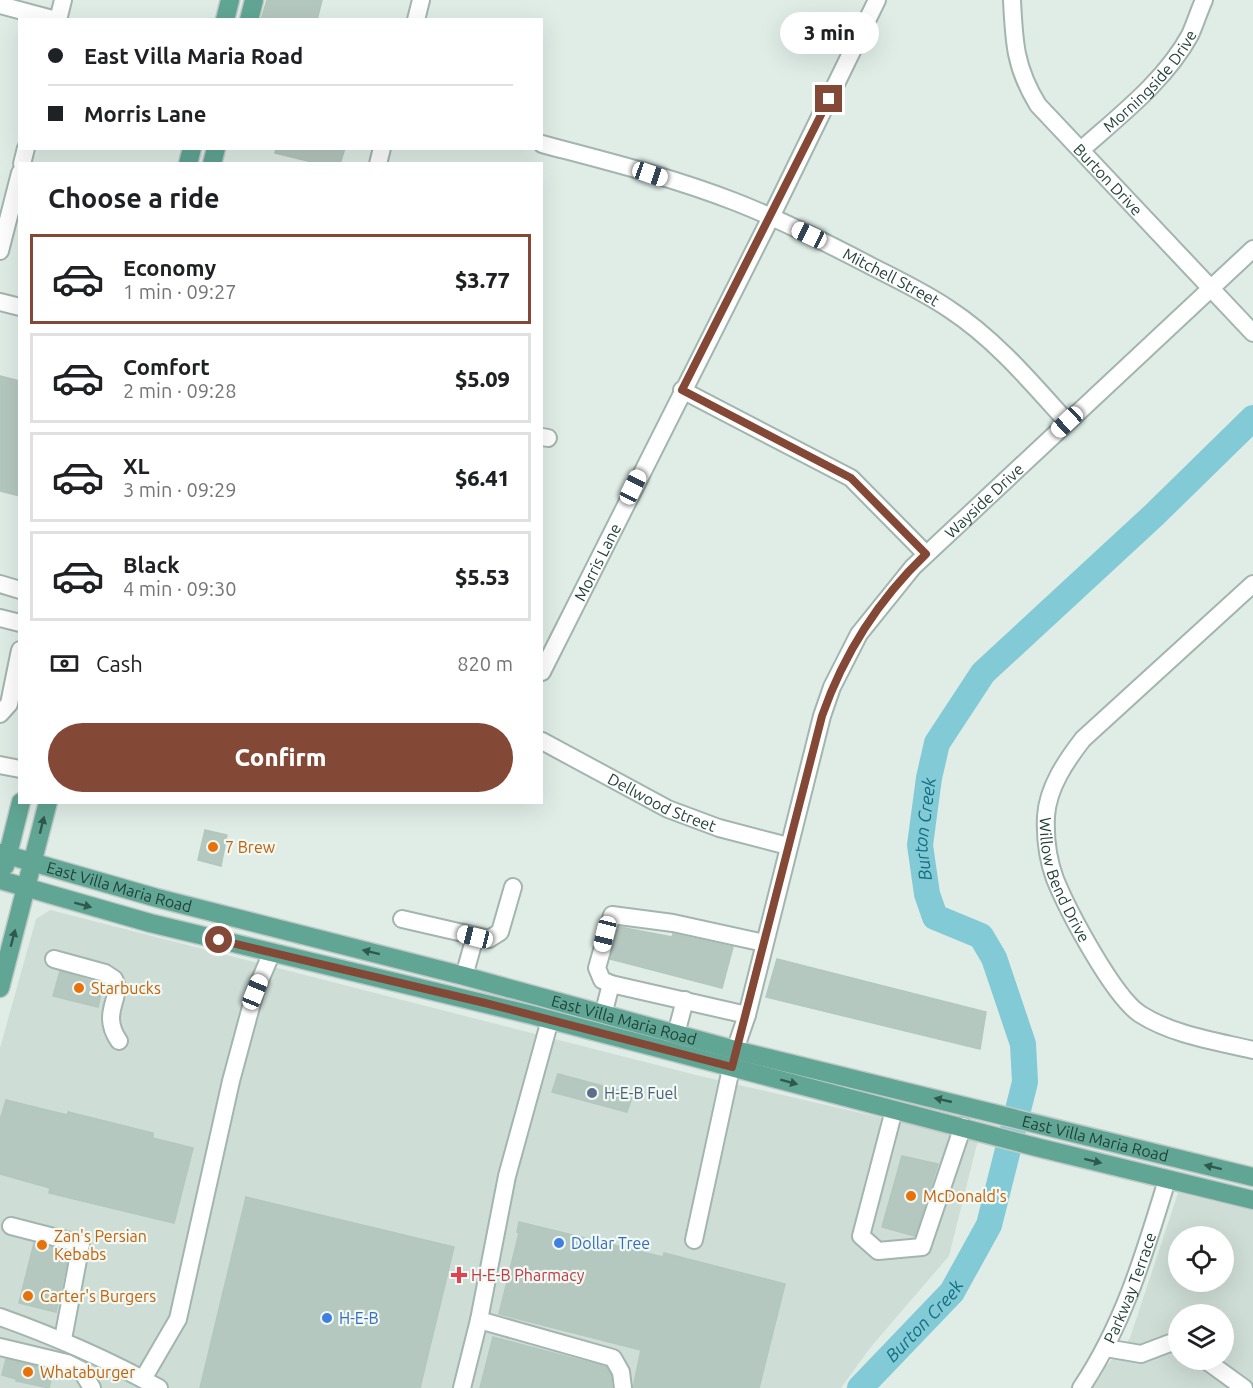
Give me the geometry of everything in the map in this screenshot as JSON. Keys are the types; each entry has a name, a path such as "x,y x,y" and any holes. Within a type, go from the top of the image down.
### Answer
{"main road":[{"path":"226,18 230,0"},
{"path":"250,18 254,0"},
{"path":"0,880 4,854 20,804"},
{"path":"0,988 48,804"},
{"name":"East Villa Maria Road","path":"4,854 33,864 464,976 676,1034 734,1059 894,1110 1253,1200"},
{"name":"East Villa Maria Road","path":"0,880 150,923 550,1020 1000,1113 1253,1177"}],"street":[{"path":"58,18 63,0"},
{"path":"416,18 421,0"},
{"name":"Morris Lane","path":"543,670 771,217 877,0"},
{"name":"Burton Drive","path":"1012,0 1016,61 1024,82 1038,105 1253,333"},
{"name":"Morningside Drive","path":"1081,150 1143,94 1171,62 1190,35 1204,0"},
{"path":"0,5 49,18"},
{"name":"Mitchell Street","path":"543,144 630,167 732,201 856,258 950,309 1012,361 1067,422"},
{"path":"0,251 18,182"},
{"name":"Wayside Drive","path":"694,1240 734,1059 788,846 832,687 859,634 926,554 1253,249"},
{"path":"0,302 18,306"},
{"path":"682,390 851,478 926,554"},
{"path":"0,584 18,589"},
{"name":"Willow Bend Drive","path":"1253,584 1083,739 1063,765 1046,814 1047,849 1055,879 1094,954 1137,1012 1164,1028 1253,1050"},
{"path":"0,618 18,622"},
{"path":"5,709 18,658"},
{"name":"Dellwood Street","path":"543,742 668,809 719,828 788,846"},
{"path":"0,765 18,769"},
{"path":"402,919 489,939 500,932 513,887"},
{"path":"747,1015 611,984 602,980 597,968 612,915 673,923 764,944"},
{"path":"464,976 475,937"},
{"path":"143,1379 178,1319 231,1081 255,992 272,952"},
{"path":"54,959 105,973 114,979 116,988 109,1023 118,1041"},
{"path":"603,1015 611,984"},
{"path":"676,1034 684,1000"},
{"path":"462,1388 479,1320 507,1176 550,1020"},
{"path":"894,1110 861,1236 878,1251 922,1247 963,1126"},
{"name":"Parkway Terrace","path":"1082,1388 1106,1348 1138,1274 1167,1180"},
{"path":"11,1226 81,1244 63,1339"},
{"path":"0,1317 63,1339 159,1388"},
{"path":"479,1320 613,1358 621,1372 623,1388"},
{"path":"1106,1348 1141,1354 1168,1344"},
{"path":"0,1347 67,1363 81,1370 92,1388"},
{"path":"1219,1370 1244,1388"}],"shaded area":[{"path":"50,910 696,1075 978,1140 949,1256 870,1348 841,1388 0,1388 0,1048 36,919"},
{"path":"1178,1193 1253,1211 1253,1388 1088,1388 1130,1338"}],"building":[{"path":"267,0 322,0 318,18 262,18"},
{"path":"276,150 344,150 341,162 312,162 275,153"},
{"path":"0,376 18,380 18,496 0,491"},
{"name":"7 Brew","path":"205,830 227,835 221,866 198,860"},
{"path":"620,927 672,937 673,934 733,947 722,988 610,959"},
{"path":"777,959 986,1012 980,1049 766,997"},
{"name":"Starbucks","path":"60,971 103,985 98,1007 53,996"},
{"name":"H-E-B Fuel","path":"558,1074 633,1094 627,1112 552,1092"},
{"path":"6,1100 67,1115 68,1112 153,1133 153,1138 193,1148 174,1223 49,1193 50,1188 0,1174 0,1120"},
{"name":"McDonald's","path":"902,1156 938,1164 915,1236 882,1227"},
{"name":"H-E-B","path":"246,1197 454,1247 420,1388 200,1388"},
{"path":"519,1222 663,1257 664,1253 785,1284 759,1388 633,1388 641,1350 499,1314 519,1233 517,1232"},
{"path":"34,1243 69,1252 56,1312 19,1303"},
{"path":"493,1337 606,1367 611,1375 612,1388 480,1388"},
{"name":"Whataburger","path":"6,1359 53,1370 49,1388 16,1381 16,1379 2,1375"}],"waterway":[{"name":"Burton Creek","path":"860,1388 952,1292 989,1225 1025,1082 1023,1044 994,958 981,936 935,917 927,894 920,845 929,778 937,743 983,673 1154,515 1253,418"}],"place":[{"name":"7 Brew","path":"213,847"},
{"name":"Starbucks","path":"79,988"},
{"name":"H-E-B Fuel","path":"592,1093"},
{"name":"McDonald's","path":"911,1196"},
{"name":"Dollar Tree","path":"559,1243"},
{"name":"Zan's Persian Kebabs","path":"42,1245"},
{"name":"H-E-B Pharmacy","path":"459,1275"},
{"name":"Carter's Burgers","path":"28,1296"},
{"name":"H-E-B","path":"327,1318"},
{"name":"Whataburger","path":"28,1372"}],"route":[{"path":"219,940 485,1003 732,1067 822,716 832,687 859,634 894,588 926,554 851,478 682,390 829,99"}]}
